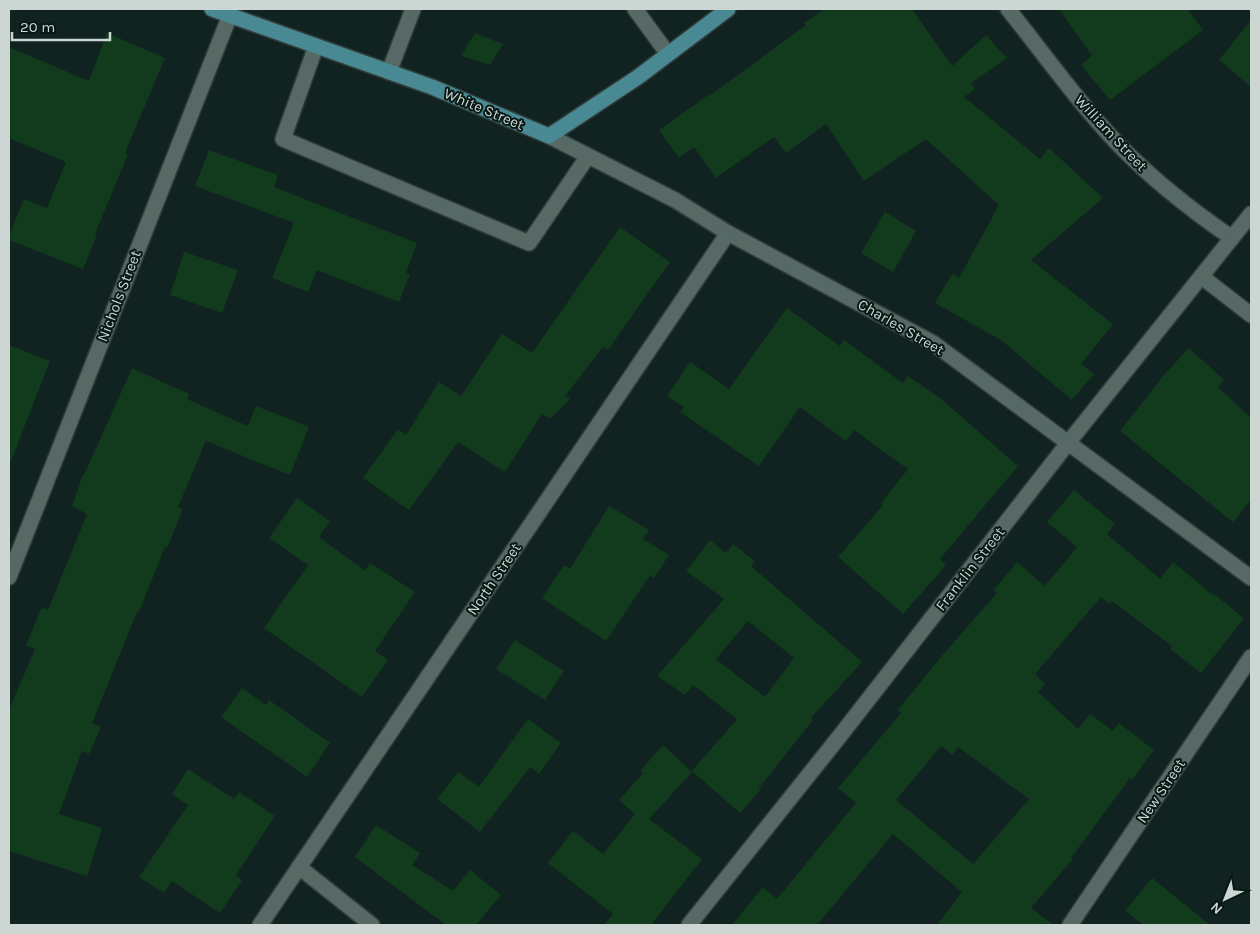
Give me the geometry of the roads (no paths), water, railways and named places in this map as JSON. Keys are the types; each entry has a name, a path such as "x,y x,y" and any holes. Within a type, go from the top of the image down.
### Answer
{"main road":[{"name":"White Street","path":"212,9 432,87 549,136"},
{"path":"549,136 631,82 728,9"}],"street":[{"path":"389,72 413,9"},
{"path":"635,9 668,54"},
{"name":"William Street","path":"1008,9 1082,104 1119,145 1170,194 1232,238"},
{"name":"Nichols Street","path":"9,577 230,15"},
{"path":"316,46 283,139 529,243 588,156"},
{"name":"Charles Street","path":"549,136 674,200 728,233 933,343 1251,578"},
{"name":"Franklin Street","path":"689,925 843,732 1068,443 1251,214"},
{"name":"North Street","path":"260,925 728,233"},
{"path":"1202,277 1251,316"},
{"name":"New Street","path":"1070,925 1251,657"},
{"path":"299,868 372,925"}]}
